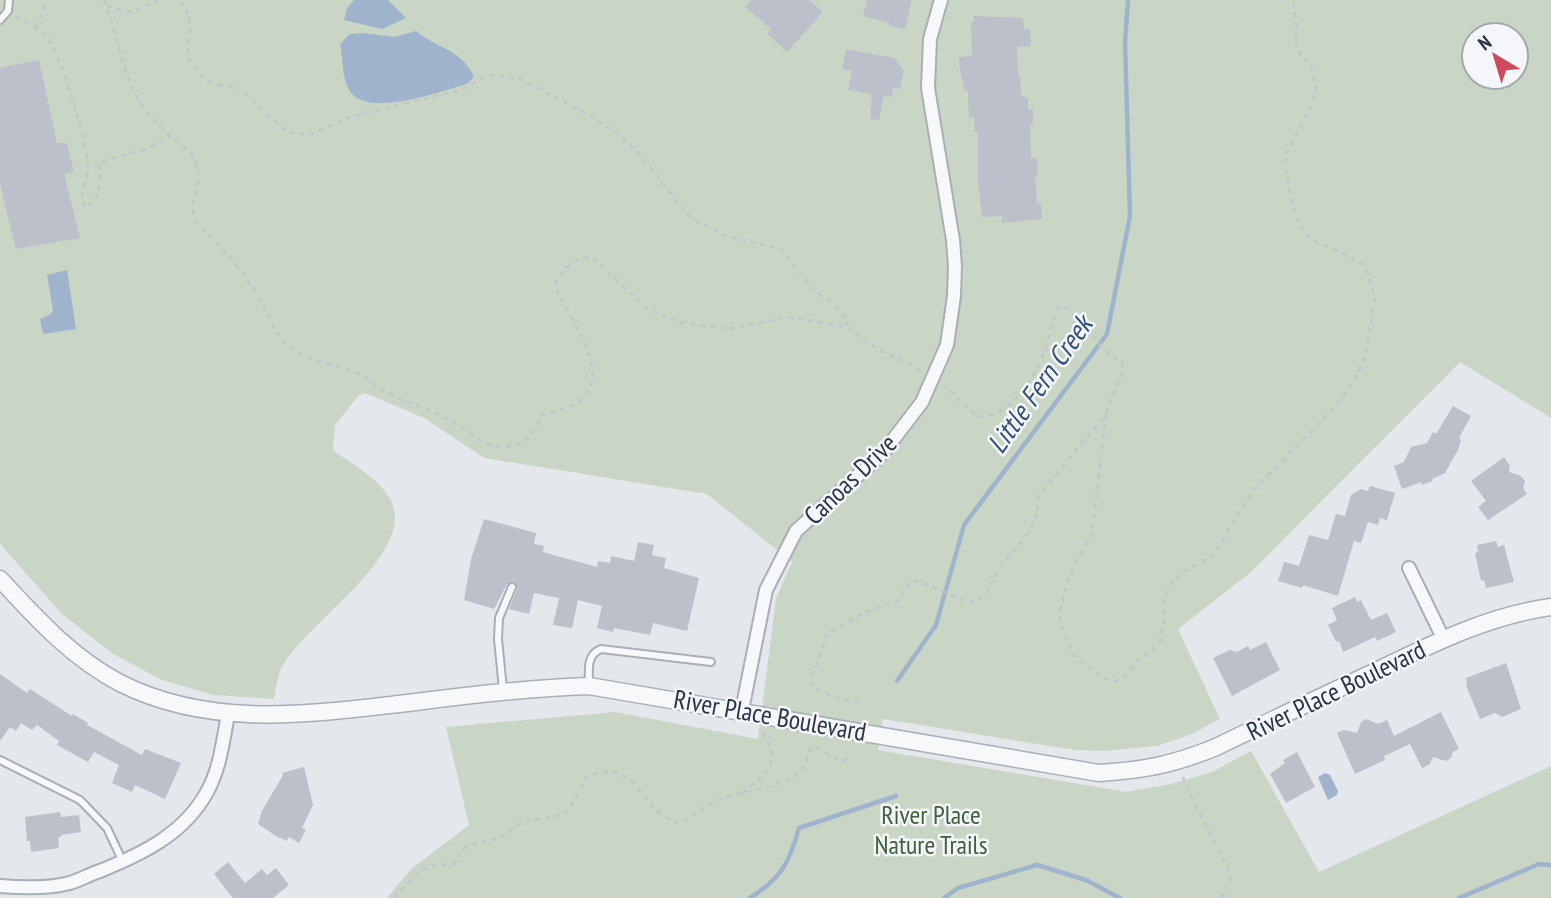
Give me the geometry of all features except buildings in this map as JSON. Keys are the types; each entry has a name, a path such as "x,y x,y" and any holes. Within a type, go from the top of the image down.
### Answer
{"street":[{"name":"Canoas Drive","path":"748,712 766,590 796,531 883,453 922,402 947,345 954,296 954,253 928,88 930,39 941,0"},
{"path":"1409,568 1443,638"},
{"name":"River Place Boulevard","path":"0,579 46,629 82,659 121,683 166,701 228,715 286,716 503,691 589,686 1099,773 1147,769 1178,762 1214,748 1443,638 1490,621 1551,607"},
{"path":"0,886 27,888 70,883 123,862 161,842 196,810 208,791 219,764 228,715"}],"lane":[{"path":"0,20 8,11 9,0"},
{"path":"503,691 498,639 499,618 512,587"},
{"path":"589,686 589,662 592,654 601,649 711,663"},
{"path":"0,760 80,800 107,828 123,862"}],"path":[{"path":"36,28 47,0"},
{"path":"104,0 138,101 148,115 192,154 196,162 200,174 193,213 199,225 234,261 267,311 277,334 288,346 304,356 362,375 387,393 432,410 475,438 495,446 515,446 537,430 542,415 575,404 589,389 593,376 591,356 555,285 566,268 584,257 592,257 647,309 679,322 728,330 789,317 847,327 869,344 923,372"},
{"path":"107,5 125,13 134,13 157,0"},
{"path":"179,0 185,7 189,20 191,33 187,57 192,66 213,83 241,89 282,128 291,133 314,133 353,116 460,90 489,75 503,75 534,85 616,132 640,155 687,214 698,222 726,236 781,249 813,289 838,308 846,319 847,327"},
{"path":"945,386 977,416 994,415 1023,393 1032,379 1045,349 1053,316 1059,307 1067,308 1106,351 1122,364 1124,372 1117,383 1106,414 1092,533 1068,578 1060,623 1073,654 1104,678 1115,681 1124,678 1135,663 1159,644 1165,615 1163,600 1172,582 1217,549 1252,492 1335,407 1352,384 1365,358 1375,299 1367,271 1361,263 1347,255 1311,239 1302,229 1293,208 1285,156 1311,107 1316,89 1310,64 1301,57 1295,40 1297,19 1293,0"},
{"path":"8,11 36,28 48,39 73,99 88,166 82,196 86,208 92,206 99,193 100,162 145,149 172,136"},
{"path":"859,702 813,688 810,682 827,634 866,612 896,602 912,580 961,600 974,602 984,597 1002,565 1035,521 1039,495 1106,414"},
{"path":"740,795 764,775 772,761 772,751 748,712"},
{"path":"394,898 431,864 453,864 468,845 500,838 517,825 528,821 562,814 575,800 586,777 593,774 605,772 630,778 658,811 677,822 687,820 715,801 740,795 797,774 804,768 811,747 818,748 836,760 849,759"},
{"path":"1183,776 1227,867 1231,880 1222,892 1224,898"}],"green space":[{"name":"River Place Nature Trails","path":"0,0 1551,0 1551,418 1460,362 1251,572 1178,629 1220,719 1192,734 1157,746 1103,751 1075,750 883,719 878,750 1126,792 1171,784 1212,772 1251,751 1319,872 1551,766 1551,898 387,898 411,869 469,825 446,727 615,712 758,739 776,599 792,562 707,494 484,458 424,418 365,393 359,395 335,425 333,450 372,478 390,499 395,520 389,542 356,587 294,650 280,671 274,699 214,695 162,680 113,654 62,614 0,544"}],"water":[{"path":"354,0 388,0 406,18 382,29 344,20 347,8"},
{"path":"416,31 456,55 474,77 467,84 403,101 369,102 356,98 346,83 340,44 350,34 394,37"},
{"path":"67,270 76,329 43,334 40,319 53,311 47,275"},
{"path":"1325,773 1330,775 1338,791 1337,795 1328,800 1318,777"}],"waterway":[{"name":"Little Fern Creek","path":"897,681 936,625 964,525 1107,334 1130,216 1125,42 1128,0"},
{"name":"Little Fern Creek","path":"750,898 769,884 782,869 799,828 896,796"},
{"path":"1459,898 1539,864 1551,865"},
{"path":"944,898 958,888 1037,865 1086,880 1120,898"}]}
